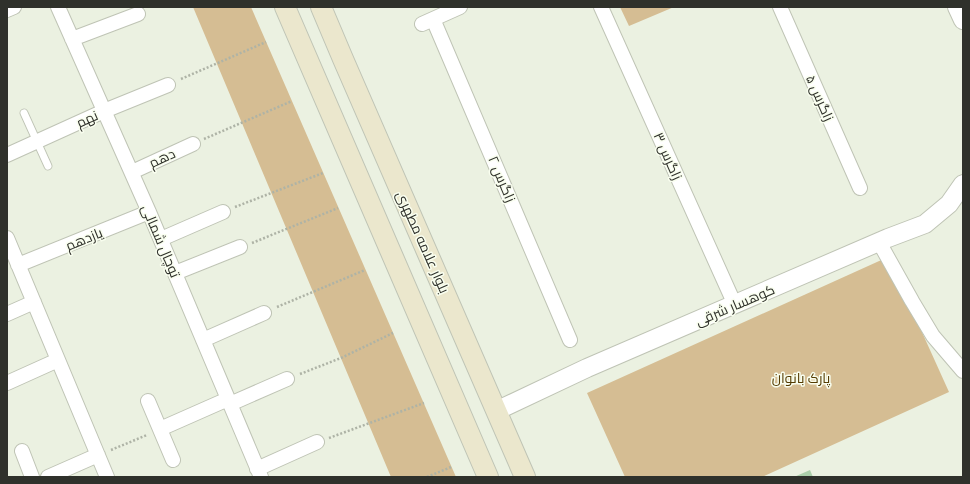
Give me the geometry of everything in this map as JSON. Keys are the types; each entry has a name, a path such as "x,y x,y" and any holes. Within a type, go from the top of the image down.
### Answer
{"main road":[{"path":"285,7 488,477"},
{"name":"بلوار علامه مطهری","path":"321,7 525,477"}],"street":[{"path":"7,10 14,7"},
{"name":"توچال شمالی","path":"58,7 150,212 259,473"},
{"name":"زاگرس ۲","path":"460,7 428,21 570,340"},
{"name":"زاگرس ۳","path":"601,7 734,305"},
{"name":"زاگرس ۵","path":"780,7 860,188"},
{"path":"957,7 963,20"},
{"path":"72,39 138,14"},
{"name":"نهم","path":"7,155 104,111 168,85"},
{"name":"دهم","path":"132,172 193,144"},
{"name":"کوهسار شرقی","path":"496,411 587,368 924,224 949,204 963,184"},
{"name":"یازدهم","path":"18,265 150,212"},
{"path":"161,239 223,212"},
{"path":"7,238 107,477"},
{"path":"879,242 933,336 963,371"},
{"path":"175,273 240,247"},
{"path":"7,314 34,302"},
{"path":"203,340 264,313"},
{"path":"7,383 58,360"},
{"path":"160,429 287,379"},
{"path":"148,401 173,460"},
{"path":"259,473 317,442"},
{"path":"22,451 32,477"},
{"path":"48,477 98,455"}],"lane":[{"path":"24,113 48,166"}],"path":[{"path":"168,85 266,42"},
{"path":"193,144 292,101"},
{"path":"223,212 323,173"},
{"path":"240,247 286,230 338,208"},
{"path":"264,313 366,270"},
{"path":"287,379 340,358 393,333"},
{"path":"317,442 424,403"},
{"path":"98,455 160,429"},
{"path":"427,477 452,467"}],"green space":[{"path":"193,7 251,7 456,477 391,477"},
{"path":"620,7 674,7 629,26"},
{"name":"پارک بانوان","path":"888,257 949,392 762,477 625,477 587,393"}],"building":[{"path":"810,470 813,477 794,477"}]}
